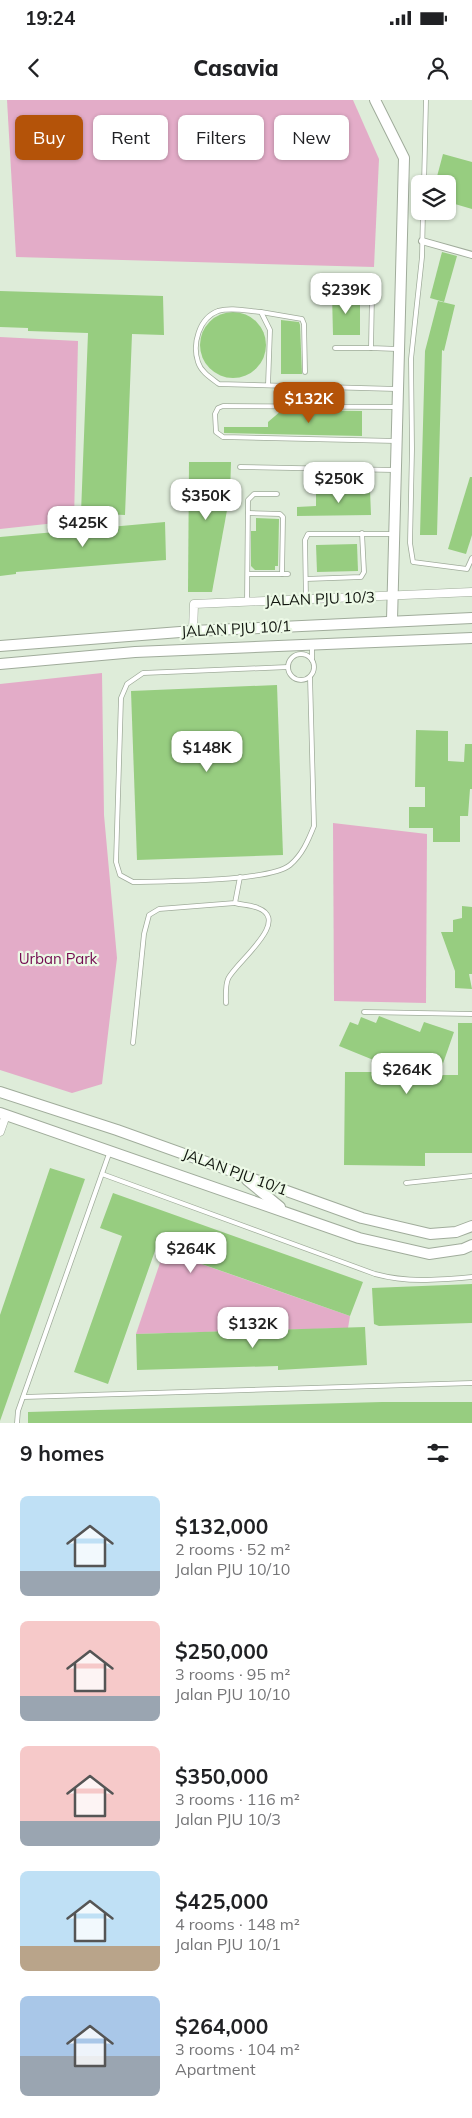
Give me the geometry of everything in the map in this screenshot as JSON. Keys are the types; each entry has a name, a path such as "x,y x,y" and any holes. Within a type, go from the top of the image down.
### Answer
{"street":[{"path":"375,100 404,158 392,620"},
{"path":"422,241 472,255"},
{"name":"JALAN PJU 10/3","path":"193,631 194,604 472,592"},
{"name":"JALAN PJU 10/1","path":"0,646 193,631 392,620 472,618"},
{"path":"453,638 472,632"},
{"name":"JALAN PJU 10/1","path":"0,664 135,652 472,638"},
{"name":"JALAN PJU 10/1","path":"0,1092 118,1130 362,1218 430,1234 456,1232 472,1226"},
{"path":"0,1132 3,1114"},
{"name":"JALAN PJU 10/1","path":"3,1114 359,1238 429,1254 462,1249 472,1245"},
{"path":"240,1174 287,1212"}],"lane":[{"path":"424,175 426,100"},
{"path":"423,220 418,298 411,359 410,543 413,562 467,569 472,558"},
{"path":"332,290 367,291 372,295 371,348"},
{"path":"305,372 302,318 240,310 216,312 204,322 200,330 196,350 198,362 203,370 219,384 399,389"},
{"path":"261,312 270,330 268,385"},
{"path":"335,348 400,349"},
{"path":"397,441 223,437 216,432 215,414 218,408 223,406 398,407"},
{"path":"240,467 396,470"},
{"path":"247,602 248,500 251,494 277,494"},
{"path":"248,513 280,514 283,517 282,574"},
{"path":"306,578 361,577 364,572 362,533"},
{"path":"306,599 305,540 308,534 395,534"},
{"path":"248,574 288,574"},
{"path":"288,668 143,673 127,684 121,698 116,862 120,875 133,882 264,876 289,866 306,846 314,826 310,677 314,669 312,645"},
{"path":"290,646 288,668 290,675 298,680 310,677"},
{"path":"290,660 302,654 312,661"},
{"path":"235,903 240,877"},
{"path":"133,1043 144,934 149,915 158,910 235,903 260,908 267,915 270,924 267,933 254,945 228,979 226,1003"},
{"path":"364,1012 472,1014"},
{"path":"17,1423 18,1410 110,1150"},
{"path":"102,1174 395,1280 421,1281 472,1277"},
{"path":"406,1183 472,1176"},
{"path":"24,1397 472,1383"}],"green space":[{"path":"7,100 353,100 379,159 374,267 16,257"},
{"path":"0,337 78,341 74,521 0,529"},
{"name":"Urban Park","path":"102,673 104,815 117,958 102,1084 72,1093 0,1070 0,684"},
{"path":"333,823 427,834 426,1003 334,1001"},
{"path":"164,1251 350,1316 348,1328 136,1334"}],"building":[{"path":"443,154 472,162 472,209 456,204 456,175 437,175"},
{"path":"442,252 457,256 444,302 430,298"},
{"path":"0,291 163,296 164,335 132,334 125,515 81,513 88,333 28,331 28,328 0,327"},
{"path":"332,294 360,295 360,335 333,335"},
{"path":"438,301 455,305 444,351 442,350 437,535 420,535 425,351"},
{"path":"233,312 246,315 256,322 263,332 266,345 263,358 256,368 246,375 233,378 220,375 210,368 203,358 200,345 203,332 210,322 220,315"},
{"path":"281,320 299,322 302,374 281,374"},
{"path":"282,410 362,411 362,436 224,433 224,427 268,427 268,422"},
{"path":"189,462 231,462 230,494 212,592 188,592"},
{"path":"470,477 472,477 472,535 466,554 448,549"},
{"path":"370,490 371,515 297,516 297,507 316,506 316,492"},
{"path":"256,518 279,519 278,566 275,566 275,570 255,570 251,566 251,531 256,531"},
{"path":"165,522 166,560 16,572 16,574 0,576 0,537"},
{"path":"357,544 358,571 317,572 316,545"},
{"path":"277,685 283,855 137,860 131,691"},
{"path":"416,730 448,731 448,761 464,762 465,744 472,744 472,789 470,789 468,816 460,816 460,842 433,842 433,828 409,828 409,807 425,807 425,787 415,787"},
{"path":"462,906 472,907 472,974 469,974 472,989 455,988 455,971 441,932 453,932 453,920 462,918"},
{"path":"379,1016 420,1032 424,1022 454,1032 439,1075 458,1075 458,1023 472,1023 472,1153 425,1153 425,1166 344,1165 345,1072 403,1072 339,1046 350,1022 358,1025 361,1017 376,1023"},
{"path":"50,1168 85,1179 0,1421 0,1315"},
{"path":"113,1193 363,1282 350,1316 156,1248 108,1384 74,1372 122,1236 100,1228"},
{"path":"472,1284 472,1323 379,1326 374,1324 372,1288"},
{"path":"365,1327 367,1365 278,1370 278,1366 137,1370 136,1334"},
{"path":"382,1402 472,1402 472,1423 28,1423 28,1412"}]}
